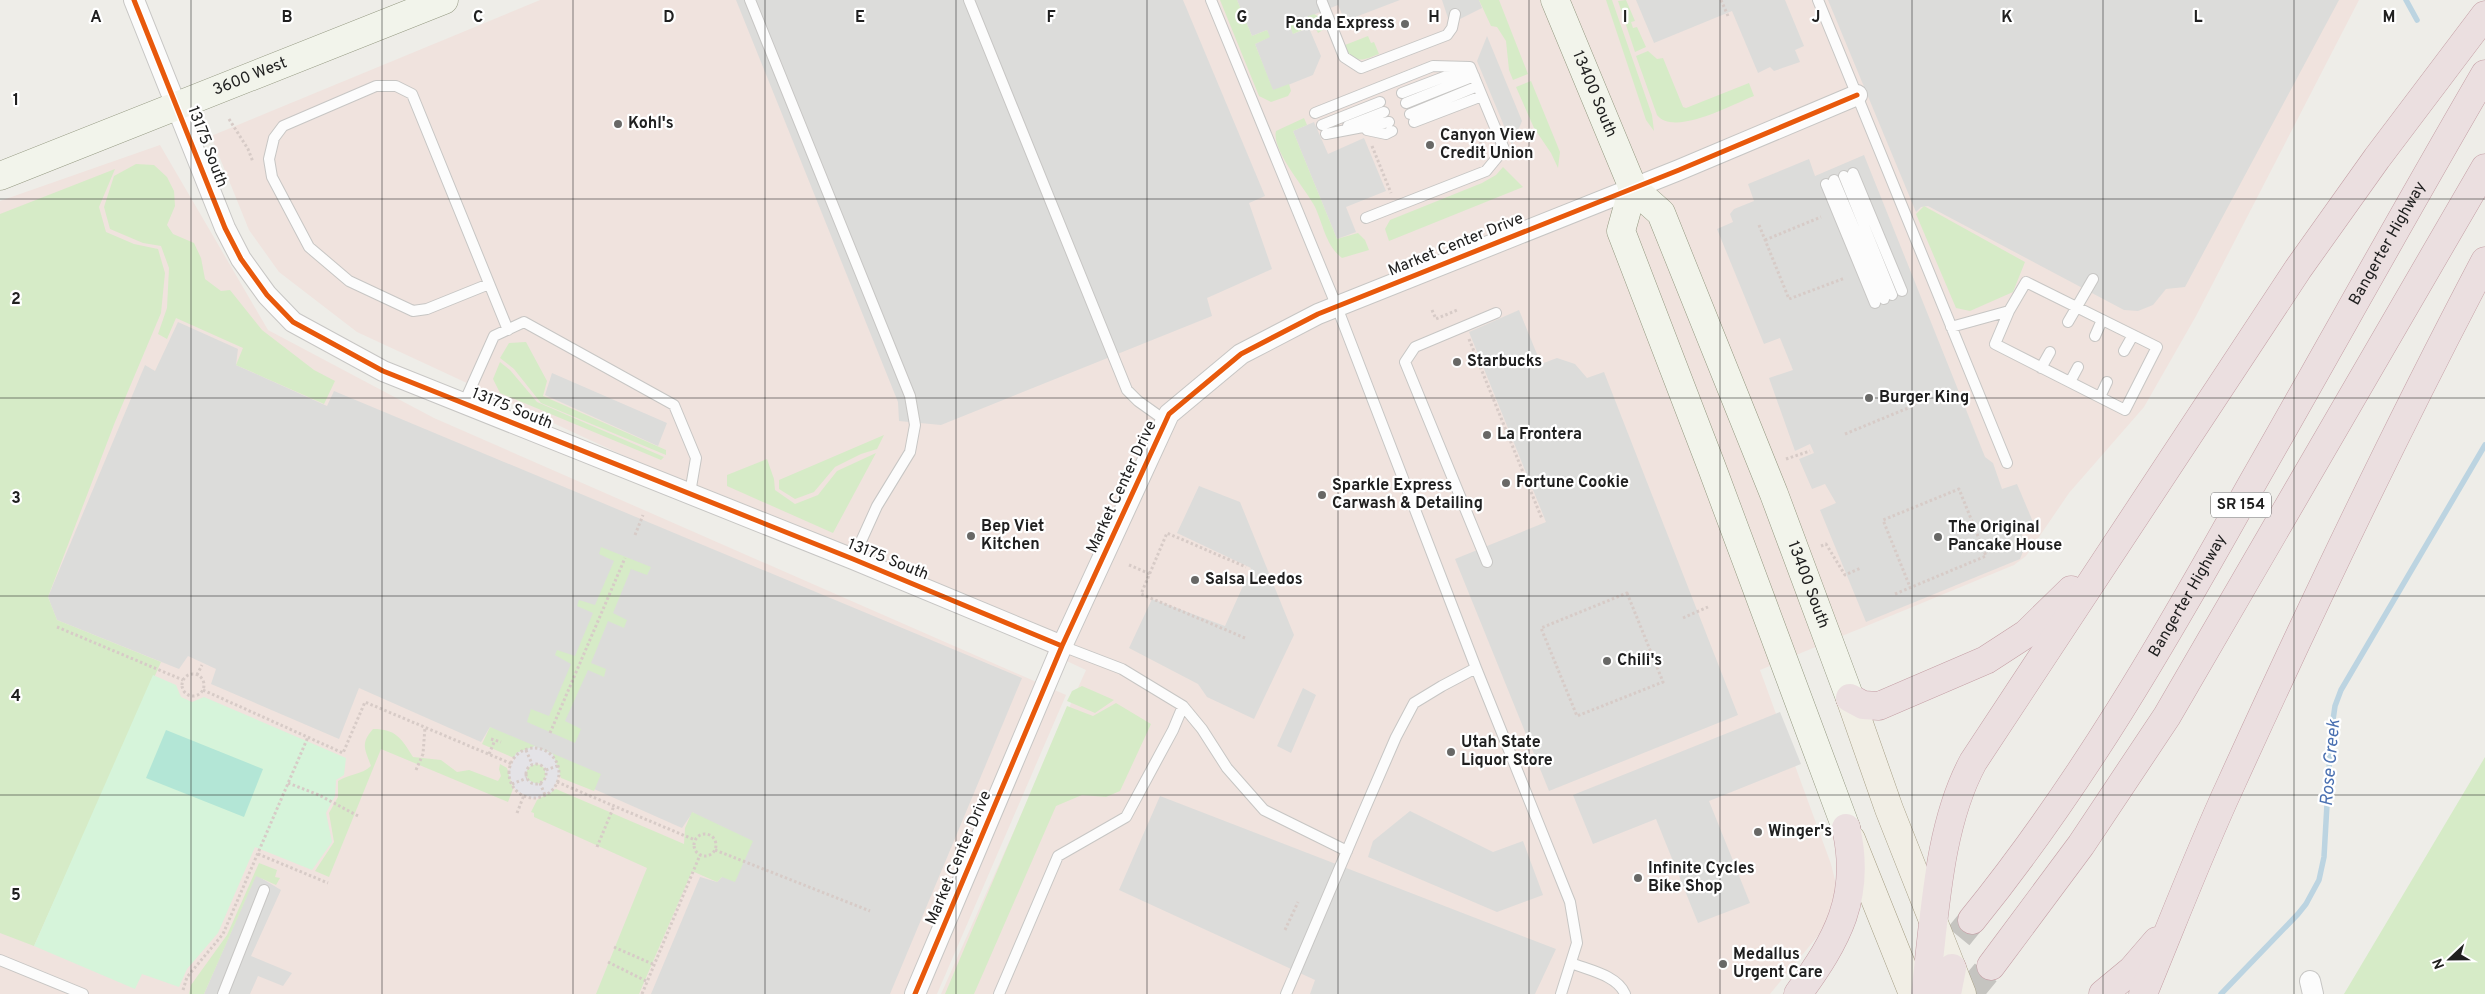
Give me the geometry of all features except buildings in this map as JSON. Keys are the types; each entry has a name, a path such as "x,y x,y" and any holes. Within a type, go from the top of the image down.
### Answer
{"highway":[{"path":"1925,994 1949,821 1962,781 1972,762 2309,253 2485,15"},
{"name":"Bangerter Highway","path":"1972,920 2006,879 2062,799 2159,647 2485,74"},
{"name":"SR 154","path":"1991,966 2081,845 2167,716 2485,168"},
{"path":"2143,994 2230,785 2430,368 2485,261"},
{"path":"1850,698 1863,705 1879,706 1986,660 2014,642 2042,620 2118,540"},
{"path":"1798,994 1828,952 1844,918 1850,891 1852,864 1846,828"},
{"path":"2104,994 2132,970 2150,951 2179,909"}],"main road":[{"name":"3600 West","path":"0,176 444,0"},
{"name":"13400 South","path":"1555,0 1633,188 1661,213 1772,487 1886,800 1934,924 1949,981 1962,994"},
{"path":"1633,188 1621,231 1712,468 1846,828 1913,994"}],"street":[{"name":"13175 South","path":"134,0 178,105 225,228 242,259 267,295 293,322 384,370 853,559 1062,646"},
{"name":"Market Center Drive","path":"915,994 1062,646 1169,414 1241,354 1336,307 1633,188 1857,95"}],"lane":[{"path":"750,0 910,396 915,425 910,452 877,506 853,559"},
{"path":"969,0 1127,390 1138,401 1166,421"},
{"path":"1211,0 1336,307 1476,668 1570,902 1577,943 1561,994"},
{"path":"1818,0 2007,463"},
{"path":"1322,2 1344,57 1361,68 1446,35 1452,28 1455,14"},
{"path":"1315,113 1433,66 1472,71"},
{"path":"1366,218 1486,171 1504,149 1472,71"},
{"path":"1404,98 1472,71"},
{"path":"489,284 427,309 413,311 349,281 309,247 296,225 272,177 270,159 274,138 284,126 376,86 396,86 412,94 508,330"},
{"path":"1412,118 1480,91"},
{"path":"1382,107 1324,129 1390,127"},
{"path":"1830,182 1884,299 1849,175 1902,291"},
{"path":"2068,322 2093,279"},
{"path":"2026,282 2076,307 2158,347 2125,410 1995,344 2009,312 2026,282"},
{"path":"1951,327 2009,312"},
{"path":"1487,562 1405,362 1415,347 1496,313"},
{"path":"2095,336 2102,320"},
{"path":"464,402 494,336 524,322 674,405 696,458 690,493"},
{"path":"2124,351 2133,335"},
{"path":"2041,368 2050,352"},
{"path":"2070,382 2078,367"},
{"path":"2100,397 2107,382"},
{"path":"1062,646 1122,669 1183,706 1202,729 1228,768 1264,810 1347,851"},
{"path":"1286,994 1396,738 1414,703 1476,668"},
{"path":"999,994 1058,856 1126,817 1173,730 1183,706"},
{"path":"223,994 264,890"},
{"path":"0,960 83,994"},
{"path":"1571,963 1606,977 1622,987 1624,994"}],"path":[{"path":"1721,0 1728,16"},
{"path":"229,119 248,148 255,166"},
{"path":"1478,126 1483,150 1480,155"},
{"path":"1370,143 1392,194 1401,190"},
{"path":"1765,240 1821,217"},
{"path":"1759,225 1790,299 1845,278"},
{"path":"1432,310 1436,319 1457,310"},
{"path":"1467,336 1542,519"},
{"path":"1845,434 1913,406 1921,397"},
{"path":"1786,459 1810,451"},
{"path":"1895,594 1986,556 1959,489 1883,520 1910,587"},
{"path":"635,535 643,515"},
{"path":"1245,638 1141,594 1167,533 1246,567"},
{"path":"1821,546 1826,544 1845,575 1860,568"},
{"path":"550,733 625,558"},
{"path":"1129,565 1150,574"},
{"path":"1628,593 1663,682 1577,716 1541,628 1628,593"},
{"path":"1683,618 1708,607"},
{"path":"57,627 183,680"},
{"path":"198,675 202,665"},
{"path":"188,675 198,675 204,683 203,690 198,696 188,696 183,691 183,680 188,675"},
{"path":"203,690 343,753 365,702 512,764"},
{"path":"416,770 423,754 425,727"},
{"path":"183,990 187,977 223,934 308,737"},
{"path":"489,754 493,739 501,742"},
{"path":"535,746 553,754 560,773 552,792 534,799 516,791 508,773 516,753 526,750 535,746"},
{"path":"526,750 532,764"},
{"path":"538,763 546,770 546,776 540,783 531,782 527,778 527,770 532,764 538,763"},
{"path":"546,770 557,766"},
{"path":"512,784 527,778"},
{"path":"557,782 695,840"},
{"path":"288,783 319,795 360,817"},
{"path":"540,783 544,795"},
{"path":"517,813 524,795"},
{"path":"597,846 614,806"},
{"path":"700,855 694,847 695,840 701,834 708,834 715,839 716,850"},
{"path":"700,855 710,855 716,850"},
{"path":"716,850 870,911"},
{"path":"258,854 328,883"},
{"path":"642,994 700,855"},
{"path":"1285,930 1298,902"},
{"path":"614,947 655,965"},
{"path":"608,962 648,982"}],"shaded area":[{"path":"540,0 2359,0 2196,316 2144,407 2069,493 2026,556 2014,565 1760,670 1831,864 1837,888 1826,926 1770,994 941,994 1086,670 357,332 279,272 249,230 211,136"},
{"path":"736,0 1183,0 1265,196 1249,203 1272,269 1207,298 1212,316 941,425 899,421 898,402"},
{"path":"1237,0 1400,0 1345,21 1338,5 1290,24 1293,34 1309,28 1321,56 1313,75 1273,91 1255,44 1269,37 1267,30 1252,36"},
{"path":"1442,0 1479,0 1482,8 1450,24"},
{"path":"1636,0 1785,0 1804,46 1795,50 1800,62 1774,71 1770,67 1758,73 1732,11 1654,43"},
{"path":"1828,0 2339,0 2185,287 2166,289 2153,305 2138,311 2124,310 1928,206 1921,207 1916,212"},
{"path":"1487,36 1522,121 1512,145 1477,61"},
{"path":"1314,122 1328,154 1364,138 1386,191 1346,207 1356,232 1337,239 1293,131"},
{"path":"160,145 268,330 434,418 1066,695 937,994 0,994 0,201"},
{"path":"1864,155 1985,457 1993,463 2002,489 2017,484 2036,529 2022,534 2024,549 2020,559 1866,622 1820,510 1836,503 1825,484 1812,489 1799,459 1814,453 1810,444 1795,451 1769,378 1793,370 1780,338 1764,344 1717,229 1733,222 1730,214 1734,209 1754,201 1748,184 1809,159 1815,176"},
{"path":"1519,310 1541,364 1557,358 1575,364 1587,378 1604,372 1738,715 1549,791 1455,559 1546,522 1469,332"},
{"path":"178,322 238,349 236,365 327,406 334,391 1022,678 890,994 651,994 700,877 717,882 722,877 693,812 682,828 594,789 490,727 481,742 359,688 339,739 211,684 216,669 188,656 179,669 57,620 48,597 145,365 155,371"},
{"path":"552,373 667,423 658,446 545,395"},
{"path":"1199,486 1240,502 1294,635 1254,719 1207,697 1198,684 1129,648 1152,599 1225,626 1251,568 1177,533"},
{"path":"1303,688 1316,695 1291,753 1277,746"},
{"path":"1780,712 1801,764 1709,801 1750,903 1698,923 1656,819 1593,844 1573,795"},
{"path":"535,746 553,754 560,773 552,792 534,799 516,791 508,773 516,753","holes":["538,763 544,767 546,776 543,782 537,784 528,780 526,773 528,767"]},
{"path":"1160,796 1556,949 1535,994 1310,994 1315,980 1119,890"},
{"path":"1410,811 1493,852 1523,841 1543,895 1497,912 1368,857 1373,841"},
{"path":"256,875 281,890 251,956 292,973 283,986 258,976 250,994 204,994"}],"green space":[{"path":"1220,0 1237,0 1252,36 1267,30 1270,37 1255,44 1273,90 1289,84 1291,91 1288,96 1271,102 1259,96"},
{"path":"1479,0 1499,0 1528,74 1513,80 1509,70 1506,41 1497,27 1491,26"},
{"path":"1606,0 1612,0 1652,115 1654,131 1646,120"},
{"path":"1626,0 1635,21 1631,22 1633,28 1637,27 1646,47 1635,52 1618,1"},
{"path":"1314,14 1321,18 1326,28 1318,33 1314,25 1293,34 1289,24"},
{"path":"1368,36 1371,43 1374,42 1379,54 1360,60 1348,55 1345,45"},
{"path":"1648,51 1657,59 1663,58 1683,107 1686,108 1749,83 1754,96 1690,121 1665,121 1657,115 1636,56"},
{"path":"1531,81 1560,152 1558,168 1551,153 1534,128 1516,87"},
{"path":"1304,118 1307,125 1293,131 1337,239 1358,233 1365,240 1369,250 1342,258 1337,253 1329,241 1311,199 1284,159 1276,139 1276,131"},
{"path":"136,164 154,165 167,177 174,191 175,206 167,225 173,234 194,243 201,258 205,279 221,291 230,290 262,330 314,370 335,381 324,404 236,365 243,348 176,318 167,339 158,334 167,308 169,268 161,246 143,243 110,229 104,207 114,176"},
{"path":"1503,167 1523,187 1389,241 1385,229 1390,220 1482,183 1496,175"},
{"path":"115,169 99,207 106,232 134,244 158,249 165,273 161,313 115,422 48,597 57,620 161,662 34,946 0,933 0,214"},
{"path":"1924,206 2025,262 2013,292 1970,311 1956,308 1916,214"},
{"path":"526,342 547,381 543,396 666,450 666,455 541,403 514,369 500,358 509,343"},
{"path":"500,362 510,370 537,402 664,457 661,460 500,393 493,379"},
{"path":"884,435 877,449 861,454 835,467 814,492 795,499 779,489 779,480"},
{"path":"876,453 833,533 727,486 727,475 767,459 774,479 775,490 795,504 818,495 837,471"},
{"path":"601,547 651,567 647,575 631,569 613,613 627,620 624,628 608,621 591,663 606,669 604,677 588,670 565,721 581,729 575,743 527,722 531,709 549,716 571,664 555,655 557,650 575,656 593,613 577,606 579,600 595,605 614,561 599,554"},
{"path":"153,675 176,685 181,697 192,702 204,697 346,758 344,775 336,780 335,796 326,813 332,842 312,870 255,847 218,933 187,969 179,987 142,974 135,989 34,946"},
{"path":"1082,686 1114,700 1095,713 1067,701 1072,691"},
{"path":"1116,703 1151,724 1120,791 1106,797 1082,795 1056,806 974,994 945,994 1067,706 1093,716"},
{"path":"490,727 601,774 594,791 561,778 552,755 534,747 514,758 482,744"},
{"path":"373,729 381,729 393,733 401,740 413,757 441,760 457,772 469,770 498,781 501,776 500,764 507,768 513,789 508,802 381,749 329,877 315,871 334,842 329,813 338,797 338,781 371,766 365,743"},
{"path":"166,730 263,769 244,817 146,778"},
{"path":"2485,757 2485,994 2344,994"},
{"path":"536,764 543,767 546,774 543,781 536,784 529,781 526,774 529,767"},
{"path":"556,789 684,844 685,828 692,812 753,841 735,882 722,877 717,882 692,871 639,994 596,994 647,868 534,817 534,813 531,812 537,800"},
{"path":"259,863 277,870 275,877 280,878 276,885 256,876 204,994 189,994 191,985 227,935"}],"waterway":[{"name":"Rose Creek","path":"2406,0 2417,20"},
{"name":"Rose Creek","path":"2221,994 2298,914 2306,904 2319,880 2324,857 2331,734 2335,706 2341,690 2485,445"}],"tunnel":[{"path":"1932,969 1972,920"},
{"path":"1968,994 1991,966"}],"cycle path":[{"path":"134,0 225,228 241,259 267,295 293,322 383,371 853,559 1062,646"},
{"path":"915,994 1062,646 1169,414 1241,354 1318,314 1679,170 1857,95"}],"place":[{"name":"Panda Express","path":"1405,24"},
{"name":"Kohl's","path":"618,124"},
{"name":"Canyon View Credit Union","path":"1430,145"},
{"name":"Starbucks","path":"1457,362"},
{"name":"Burger King","path":"1869,398"},
{"name":"La Frontera","path":"1487,435"},
{"name":"Fortune Cookie","path":"1506,483"},
{"name":"Sparkle Express Carwash & Detailing","path":"1322,495"},
{"name":"Bep Viet Kitchen","path":"971,536"},
{"name":"The Original Pancake House","path":"1938,537"},
{"name":"Salsa Leedos","path":"1195,580"},
{"name":"Chili's","path":"1607,661"},
{"name":"Utah State Liquor Store","path":"1451,752"},
{"name":"Winger's","path":"1758,832"},
{"name":"Infinite Cycles Bike Shop","path":"1638,878"},
{"name":"Medallus Urgent Care","path":"1723,964"}]}
